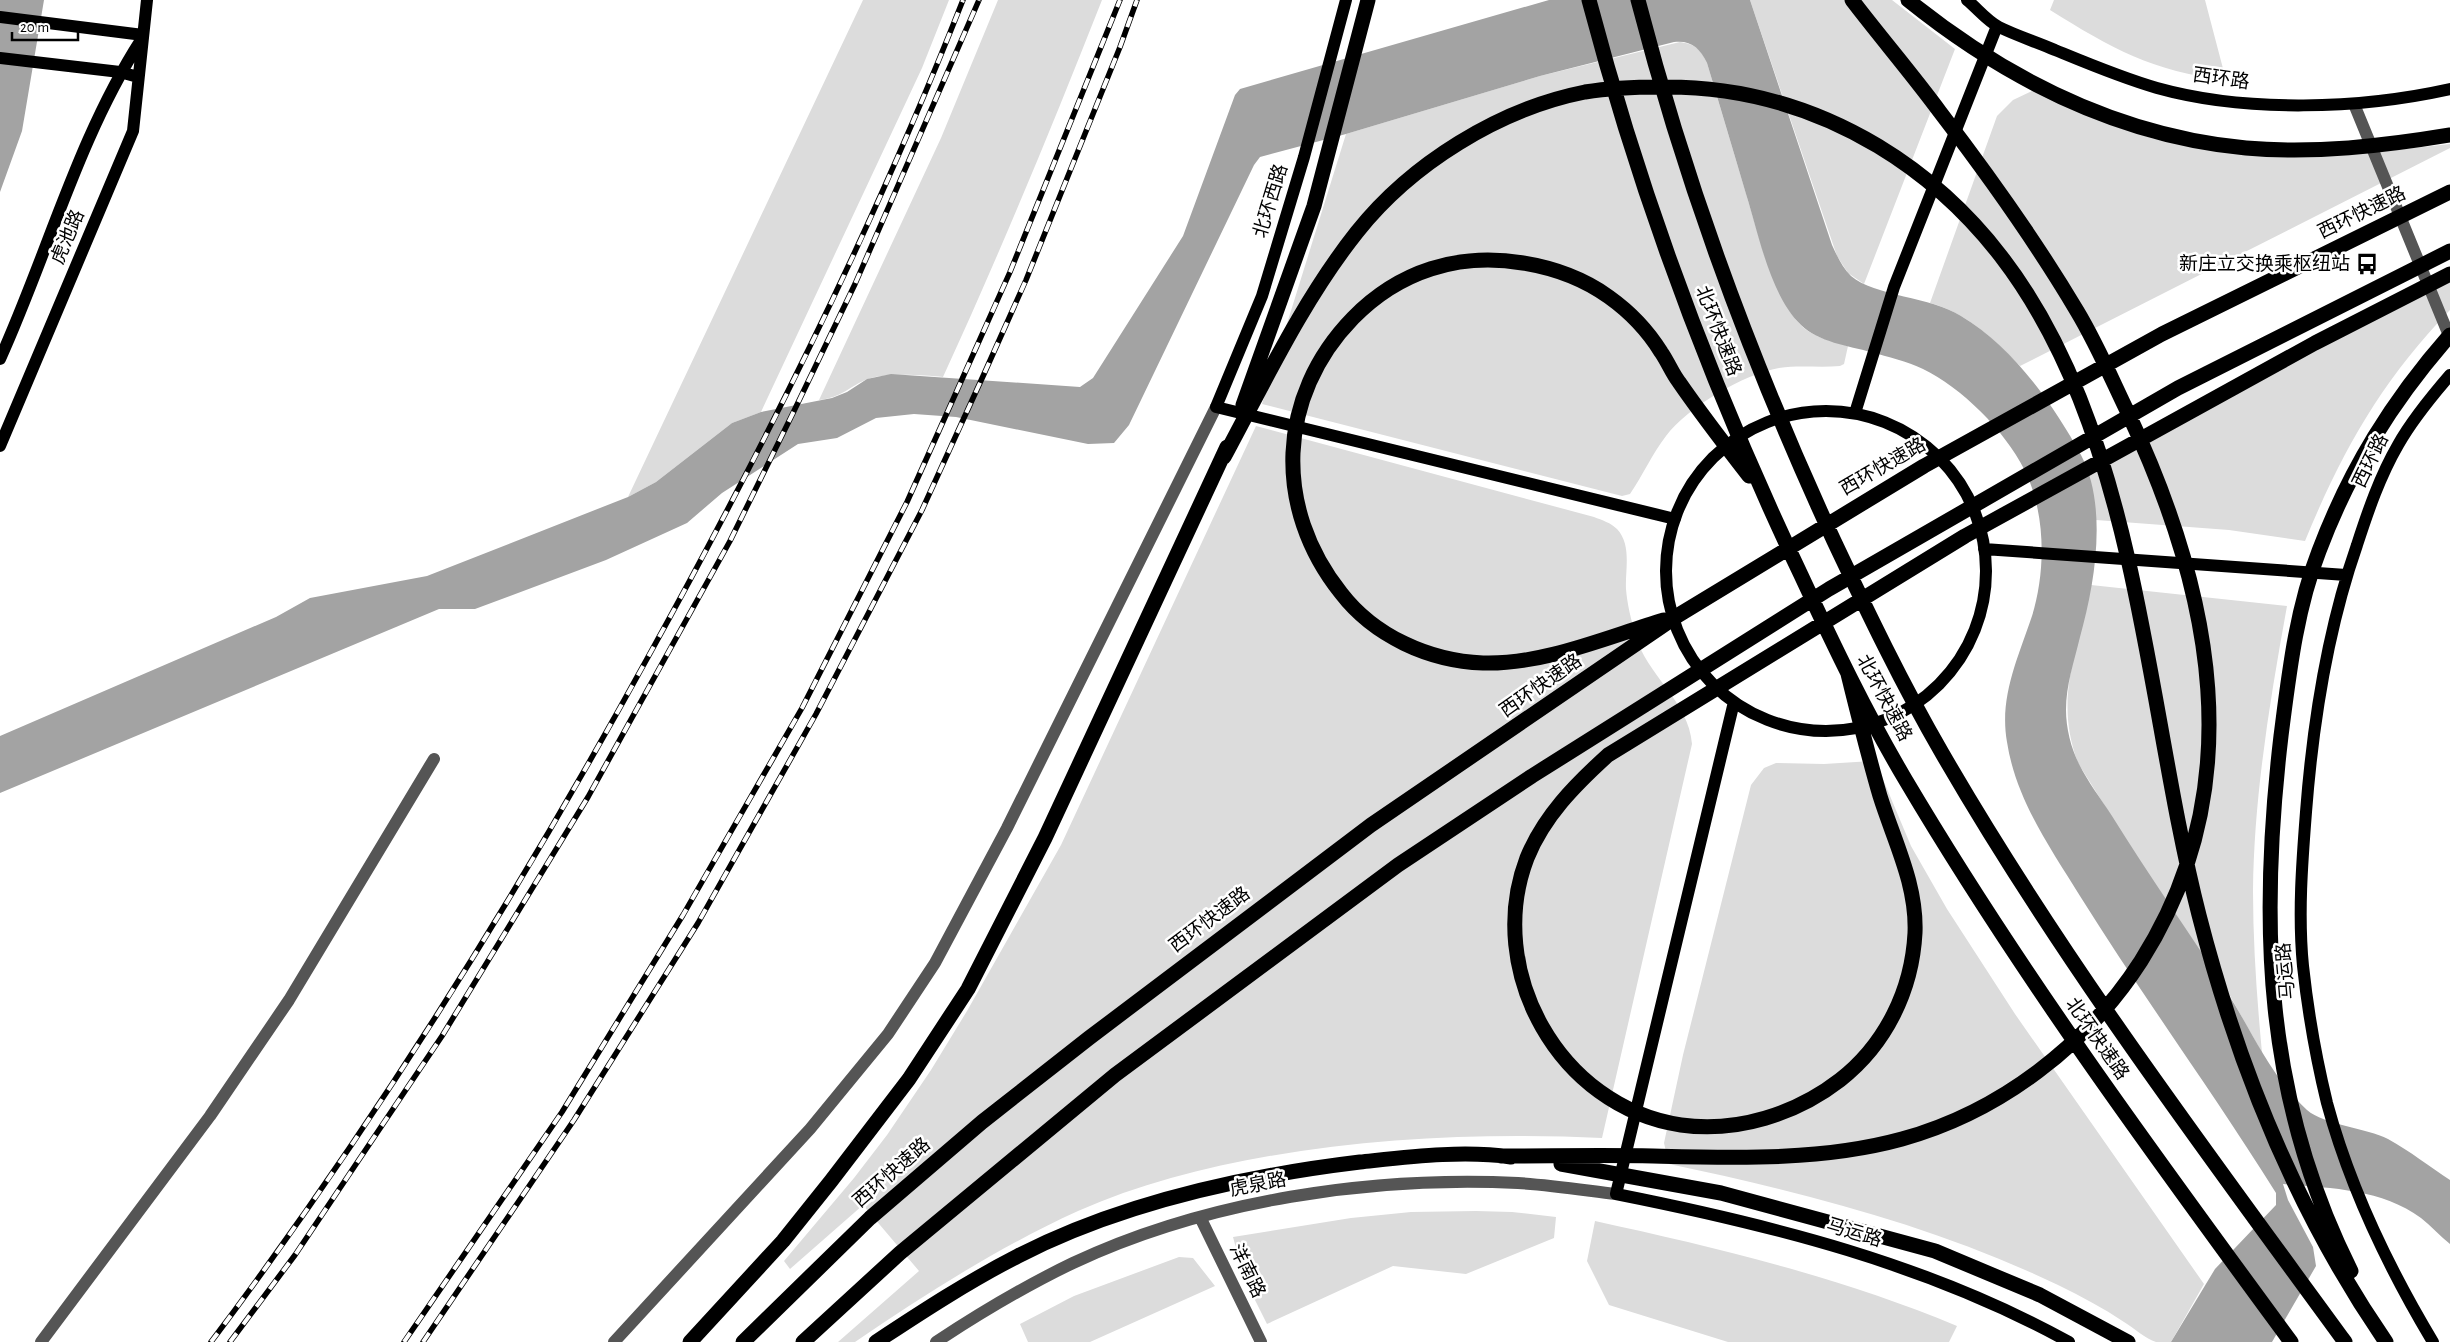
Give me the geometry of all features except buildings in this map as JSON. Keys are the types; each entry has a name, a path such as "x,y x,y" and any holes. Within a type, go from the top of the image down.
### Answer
{"highway":[{"path":"1224,457 1296,262 1314,206 1368,0"},
{"name":"北环快速路","path":"1589,0 1612,90 1648,202 1700,340 1762,494 1848,674 1904,778 1984,907 2057,1017 2159,1162 2290,1341"},
{"name":"北环快速路","path":"1638,0 1657,75 1692,187 1741,324 1804,474 1888,657 1942,754 2029,895 2165,1093 2345,1342"},
{"path":"876,1342 929,1306 976,1278 1047,1242 1178,1196 1221,1185 1305,1169 1389,1159 1501,1156 1775,1156 1876,1145 1907,1137 1946,1123 1988,1103 2026,1079 2060,1054 2100,1014 2135,970 2163,924 2178,892 2193,847 2208,767 2209,690 2201,628 2189,573 2159,485 2137,433 2079,314 1982,168 1852,0"},
{"path":"1908,0 1982,53 2048,92 2089,111 2164,135 2212,144 2290,150 2355,147 2450,135"},
{"path":"690,1342 782,1241 831,1181 909,1079 968,989 1045,838 1224,457 1296,325 1340,255 1370,217 1404,185 1447,151 1502,121 1540,105 1586,92 1632,87 1732,90 1786,103 1838,125 1875,144 1922,175 1987,239 2029,297 2061,355 2089,425 2122,535 2142,622 2189,874 2213,964 2272,1134 2301,1200 2331,1243 2388,1342"},
{"name":"西环快速路","path":"743,1342 870,1218 982,1122 1230,930 1371,825 1677,616 1924,466 2153,339 2450,192"},
{"path":"803,1342 900,1253 1116,1075 1398,865 1532,776 1829,589 2169,393 2450,251"},
{"path":"1677,616 1538,658 1483,663 1452,659 1419,650 1382,631 1364,618 1345,599 1321,565 1302,520 1294,480 1293,442 1300,407 1313,373 1332,343 1370,301 1406,278 1434,267 1469,260 1497,259 1530,264 1562,273 1609,298 1642,327 1659,349 1677,379 1762,494"},
{"path":"1848,674 1880,796 1907,873 1912,896 1915,930 1913,953 1910,972 1899,1005 1876,1043 1849,1073 1819,1095 1787,1111 1739,1124 1704,1126 1667,1122 1624,1106 1585,1079 1569,1064 1546,1035 1529,1004 1522,985 1515,944 1515,907 1528,856 1555,809 1584,776 1608,755 1965,536 2314,343 2450,274"},
{"path":"2331,1243 2298,1135 2283,1074 2270,966 2269,890 2279,759 2287,690 2307,588 2318,552 2349,481 2390,410 2450,336"},
{"path":"1501,1156 1580,1166 1721,1192 1935,1251 2040,1295 2128,1342"}],"main road":[{"name":"虎池路","path":"0,446 133,131 147,0"},
{"name":"北环西路","path":"1216,407 1262,296 1304,157 1346,0"},
{"path":"1855,413 1894,287 1997,26 1967,0"},
{"path":"0,17 143,35"},
{"name":"西环路","path":"1997,26 2089,65 2159,89 2246,102 2319,106 2354,104 2450,89"},
{"name":"虎池路","path":"0,359 96,119 120,72 143,35"},
{"path":"0,58 120,72 138,76"},
{"name":"西环路","path":"2346,575 2370,504 2398,445 2431,397 2450,375"},
{"path":"1216,407 1675,519"},
{"path":"1814,411 1855,413 1894,425 1917,439 1937,456 1960,483 1976,515 1984,549 1985,590 1975,630 1962,655 1941,682 1909,708 1872,725 1831,732 1811,731 1770,722 1734,702 1718,689 1696,664 1682,640 1674,621 1668,594 1666,560 1675,519 1684,498 1706,466 1728,444 1748,431 1769,421 1791,414 1814,411"},
{"path":"1984,549 2346,575"},
{"name":"马运路","path":"2346,575 2317,711 2303,844 2301,917 2303,965 2317,1059 2335,1132 2367,1217 2389,1266 2433,1342"},
{"path":"1616,1194 1734,702"},
{"name":"马运路","path":"1616,1194 1708,1212 1860,1254 1980,1297 2069,1342"}],"street":[{"path":"2354,104 2450,336"},
{"path":"614,1342 810,1129 888,1034 935,963 1007,828 1216,407"},
{"path":"40,1342 210,1116 289,1000 434,759"},
{"name":"虎泉路","path":"936,1342 1021,1289 1074,1262 1124,1242 1200,1217 1239,1207 1331,1191 1428,1184 1519,1184 1616,1194"},
{"name":"洋南路","path":"1200,1217 1261,1342"}],"shaded area":[{"path":"0,0 44,0 22,131 0,192"},
{"path":"863,0 949,0 922,68 761,412 732,423 656,482 628,497"},
{"path":"998,0 1102,0 985,284 943,377 903,375 873,377 839,395 819,400 941,138"},
{"path":"1549,0 1750,0 1832,245 1845,269 1861,283 1949,310 1980,328 2030,378 2058,416 2081,455 2089,475 2097,521 2094,570 2066,701 2068,731 2076,758 2090,784 2227,992 2263,1054 2294,1097 2314,1115 2388,1139 2450,1180 2450,1244 2421,1218 2406,1208 2390,1201 2337,1189 2283,1184 2288,1200 2313,1247 2316,1266 2272,1342 2171,1342 2215,1269 2276,1205 2276,1193 2080,896 2046,841 2018,784 2011,763 2005,725 2011,678 2032,616 2040,580 2042,542 2040,523 2031,486 2024,469 2006,440 1981,412 1952,387 1923,369 1911,364 1834,343 1816,336 1801,325 1790,312 1773,281 1761,246 1707,63 1698,49 1685,42 1674,42 1540,76 1346,134 1260,157 1254,165 1129,425 1114,443 1088,444 956,417 914,414 876,418 837,438 798,444 722,493 687,523 606,560 475,609 439,609 0,793 0,736 276,617 310,598 427,576 628,497 656,482 732,423 761,412 832,398 847,392 867,379 891,374 1080,387 1093,378 1183,236 1235,95 1240,89"},
{"path":"1750,0 1892,0 1955,49 1864,284 1848,273 1837,256"},
{"path":"2054,0 2205,0 2226,80 2176,71 2113,47 2050,10"},
{"path":"1680,42 1697,48 1707,63 1764,254 1787,307 1800,325 1808,331 1848,346 1844,364 1832,367 1794,367 1765,371 1718,393 1702,403 1676,425 1661,443 1630,494 1622,496 1262,404 1346,134 1540,76"},
{"path":"2032,91 2093,118 2154,139 2369,153 2450,144 2450,148 2020,366 1980,328 1956,313 1930,303 1997,116 2013,100"},
{"path":"2450,278 2450,310 2404,363 2366,418 2334,477 2305,541 2229,530 2096,520 2088,473"},
{"path":"1256,426 1594,517 1612,525 1622,535 1627,558 1626,582 1629,611 1640,649 1676,701 1689,729 1692,744 1602,1138 1539,1136 1404,1140 1336,1146 1267,1156 1201,1170 1137,1188 1078,1211 992,1255 855,1342 838,1342 919,1271 863,1205 790,1269 784,1261 854,1178 887,1135 931,1070 967,1011 1061,845"},
{"path":"2091,585 2287,606 2264,748 2256,819 2253,891 2254,932 2262,1053 2229,994 2148,875 2078,763 2071,739 2068,695 2075,653"},
{"path":"1872,761 1877,765 1911,846 1947,909 2015,1014 2204,1284 2171,1342 2152,1341 2128,1324 2075,1293 1964,1245 1916,1228 1818,1199 1669,1164 1664,1143 1683,1055 1751,785 1764,768 1776,763 1824,764"},
{"path":"1411,1212 1512,1212 1556,1217 1554,1238 1466,1274 1393,1266 1267,1324 1244,1278 1233,1237 1351,1218"},
{"path":"1595,1221 1733,1253 1823,1278 1957,1326 1949,1342 1728,1342 1609,1305 1587,1261"},
{"path":"1179,1257 1193,1258 1215,1286 1090,1342 1028,1342 1020,1324 1074,1296"}],"railway":[{"path":"211,1342 330,1177 387,1092 496,921 599,746 692,577 776,415 893,168 963,0"},
{"path":"230,1342 295,1255 442,1036 588,797 730,541 793,413 855,284 979,0"},
{"path":"404,1342 562,1112 683,915 802,708 907,502 1010,272 1120,0"},
{"path":"423,1342 574,1120 698,923 816,714 922,510 984,374 1026,280 1120,47 1137,0"}],"place":[{"name":"新庄立交换乘枢纽站","path":"2367,264"}]}
